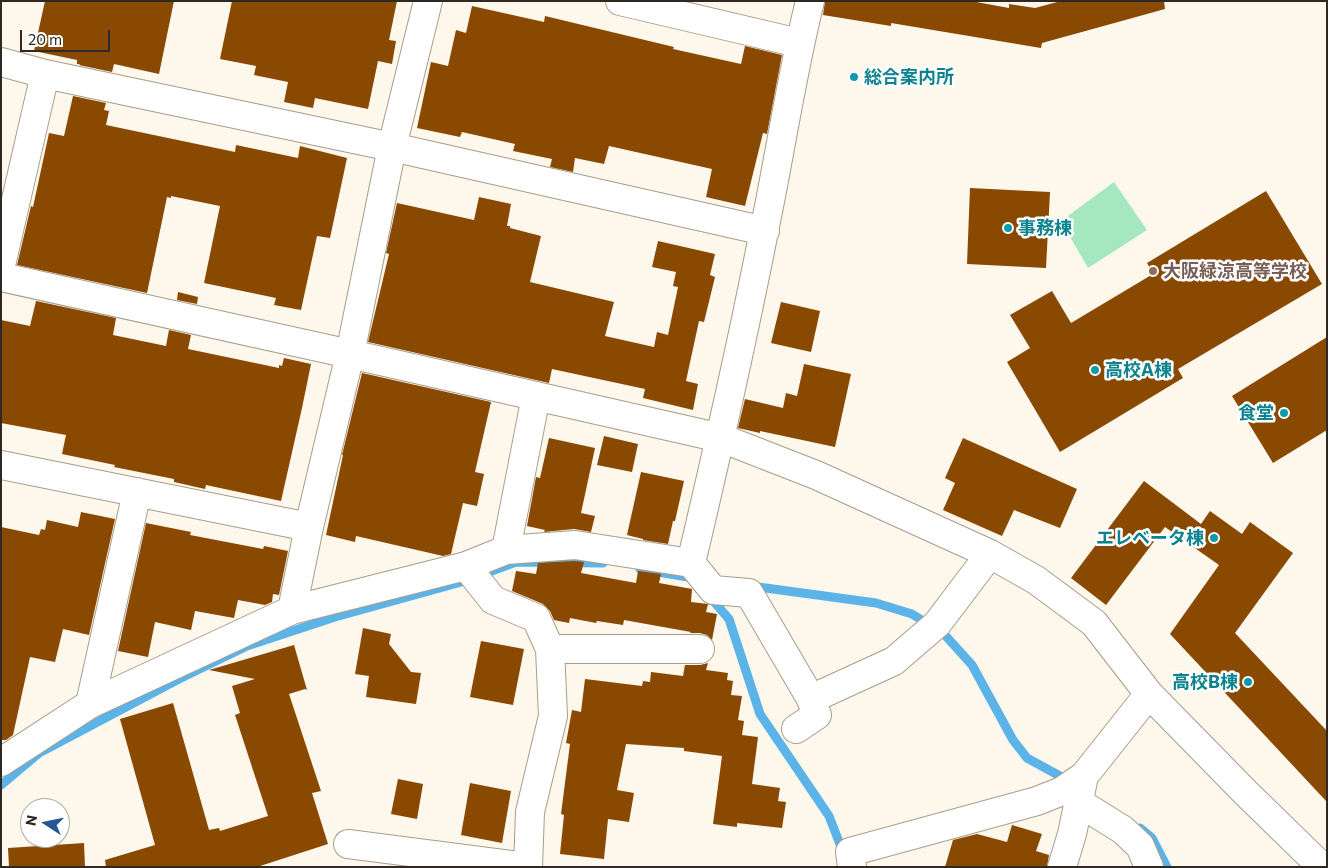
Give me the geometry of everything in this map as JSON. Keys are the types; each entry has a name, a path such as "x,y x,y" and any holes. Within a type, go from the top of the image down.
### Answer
{"street":[{"path":"292,610 309,527 350,354 392,147 428,1"},
{"path":"620,1 800,43"},
{"path":"691,564 721,438 810,1"},
{"path":"1,62 45,74 392,147 764,231"},
{"path":"1,265 45,74"},
{"path":"1,277 721,438 816,475 990,554 1036,580 1094,623 1149,694 1322,867"},
{"path":"506,550 536,396"},
{"path":"1,465 309,527"},
{"path":"90,704 137,492"},
{"path":"1,762 90,704 292,610 466,566 506,550 575,545 691,564 714,590 749,593 811,699 817,715 796,729"},
{"path":"811,699 894,661 937,624 990,554"},
{"path":"348,844 527,867 530,812 553,716 550,649 536,618 493,600 466,566"},
{"path":"550,649 700,649"},
{"path":"852,867 850,852 1037,801 1062,791 1084,776 1149,694"},
{"path":"1062,867 1072,834 1084,776"},
{"path":"1078,802 1123,830 1140,846 1149,867"}],"green space":[{"path":"1114,182 1147,230 1088,268 1061,221"}],"building":[{"path":"45,1 174,1 159,74 114,64 112,72 79,65 77,60 34,51"},
{"path":"232,1 397,1 389,40 396,41 392,64 378,61 368,109 315,98 313,108 284,102 288,82 254,75 256,66 220,59"},
{"path":"825,1 971,1 1009,8 1009,4 1035,8 1061,1 1164,1 1165,9 1042,43 1041,48 891,23 891,26 823,15"},
{"path":"472,6 544,22 545,16 674,47 673,49 741,64 745,46 782,55 767,134 763,133 745,206 706,197 712,169 609,146 604,164 575,158 573,172 550,167 552,159 513,151 515,144 462,132 460,137 417,128 431,62 448,66 456,30 466,33"},
{"path":"73,96 106,103 104,110 109,111 106,125 235,152 236,145 298,158 300,146 347,158 330,238 317,236 301,310 274,305 276,298 204,283 220,206 171,196 171,198 167,197 147,293 17,265 31,206 33,207 49,133 64,136"},
{"name":"事務棟","path":"970,188 1050,192 1046,268 967,264"},
{"path":"1266,191 1322,284 1178,369 1183,378 1060,452 1007,362 1030,348 1010,315 1052,291 1071,323 1153,274 1147,263"},
{"path":"479,197 511,204 507,226 541,236 530,282 614,302 605,336 654,347 657,332 668,335 678,287 673,286 676,272 652,267 658,241 715,254 710,275 715,277 704,322 699,321 686,381 698,384 693,410 643,398 645,389 552,369 549,383 368,342 389,254 386,253 397,203 474,220"},
{"path":"178,292 198,297 197,304 177,300"},
{"path":"36,301 116,318 113,335 166,346 169,330 191,335 188,349 279,368 279,365 282,366 284,358 311,364 281,501 206,485 205,489 174,482 174,479 62,454 66,435 1,423 1,320 30,326"},
{"path":"781,302 820,311 811,352 771,343"},
{"name":"食堂","path":"1327,337 1327,430 1273,463 1232,396"},
{"path":"804,364 851,374 835,447 738,428 745,399 783,408 786,393 797,396"},
{"path":"362,373 491,402 475,472 484,474 477,506 463,503 451,554 443,556 356,536 355,542 326,535 342,455"},
{"path":"604,436 638,444 632,472 597,465"},
{"path":"549,438 595,448 581,513 595,516 591,532 574,529 544,532 545,530 527,526 536,477 540,478"},
{"path":"963,438 1077,489 1060,528 1014,510 1002,536 943,510 955,483 945,478"},
{"path":"641,472 684,481 668,544 627,535"},
{"name":"高校B棟","path":"1144,481 1201,524 1210,511 1242,534 1250,522 1293,553 1235,633 1327,731 1327,802 1170,634 1219,565 1165,527 1106,605 1071,578"},
{"path":"81,512 115,519 89,635 63,629 55,662 30,657 13,735 6,740 1,740 1,527 39,535 41,529 45,530 47,520 78,527"},
{"path":"146,523 191,532 190,535 263,549 264,546 288,551 279,595 273,594 272,602 265,605 238,600 234,618 195,611 191,630 155,622 148,657 118,651"},
{"path":"584,562 581,573 636,583 638,571 661,574 659,583 692,589 691,602 708,604 706,612 717,614 712,640 707,635 700,633 690,633 624,620 623,625 597,621 596,623 570,618 569,623 554,620 550,611 543,604 512,591 516,571 536,574 538,563"},
{"path":"363,628 391,634 389,644 411,672 421,673 416,704 366,697 369,676 355,674"},
{"path":"481,641 524,649 513,705 470,697"},
{"path":"294,645 307,690 289,694 321,791 312,793 328,844 257,867 106,867 105,860 155,845 120,719 173,703 209,830 219,828 220,831 268,816 235,715 240,713 232,686 255,679 209,670"},
{"path":"708,663 706,670 728,673 727,680 733,681 731,695 742,696 738,720 744,721 742,735 758,737 752,784 780,788 778,801 786,802 782,828 737,823 737,827 713,824 722,756 684,751 684,748 626,744 617,790 634,793 629,822 608,819 604,859 560,854 564,815 561,814 570,744 566,743 572,710 581,712 585,679 642,686 643,681 650,682 651,672 683,676 685,665"},
{"path":"398,779 423,784 417,819 391,814"},
{"path":"470,783 511,791 502,843 461,835"},
{"path":"1012,825 1042,834 1036,851 1049,855 1047,867 945,867 953,840 977,834 1007,842"},
{"path":"84,843 85,867 9,867 8,848 70,848 70,844"}],"waterway":[{"path":"1,785 39,753 179,679 247,646 335,617 465,581 516,562 603,563"},
{"path":"640,569 694,578"},
{"path":"751,586 876,603 912,614 944,634 972,665 1013,740 1027,758 1069,781"},
{"path":"709,596 729,619 760,714 829,816 842,854"},
{"path":"1140,828 1152,838 1167,867"}],"place":[{"name":"総合案内所","path":"854,77"},
{"name":"事務棟","path":"1008,228"},
{"name":"大阪緑涼高等学校","path":"1153,271"},
{"name":"高校A棟","path":"1095,370"},
{"name":"食堂","path":"1284,413"},
{"name":"エレベータ棟","path":"1214,538"},
{"name":"高校B棟","path":"1248,682"}]}
